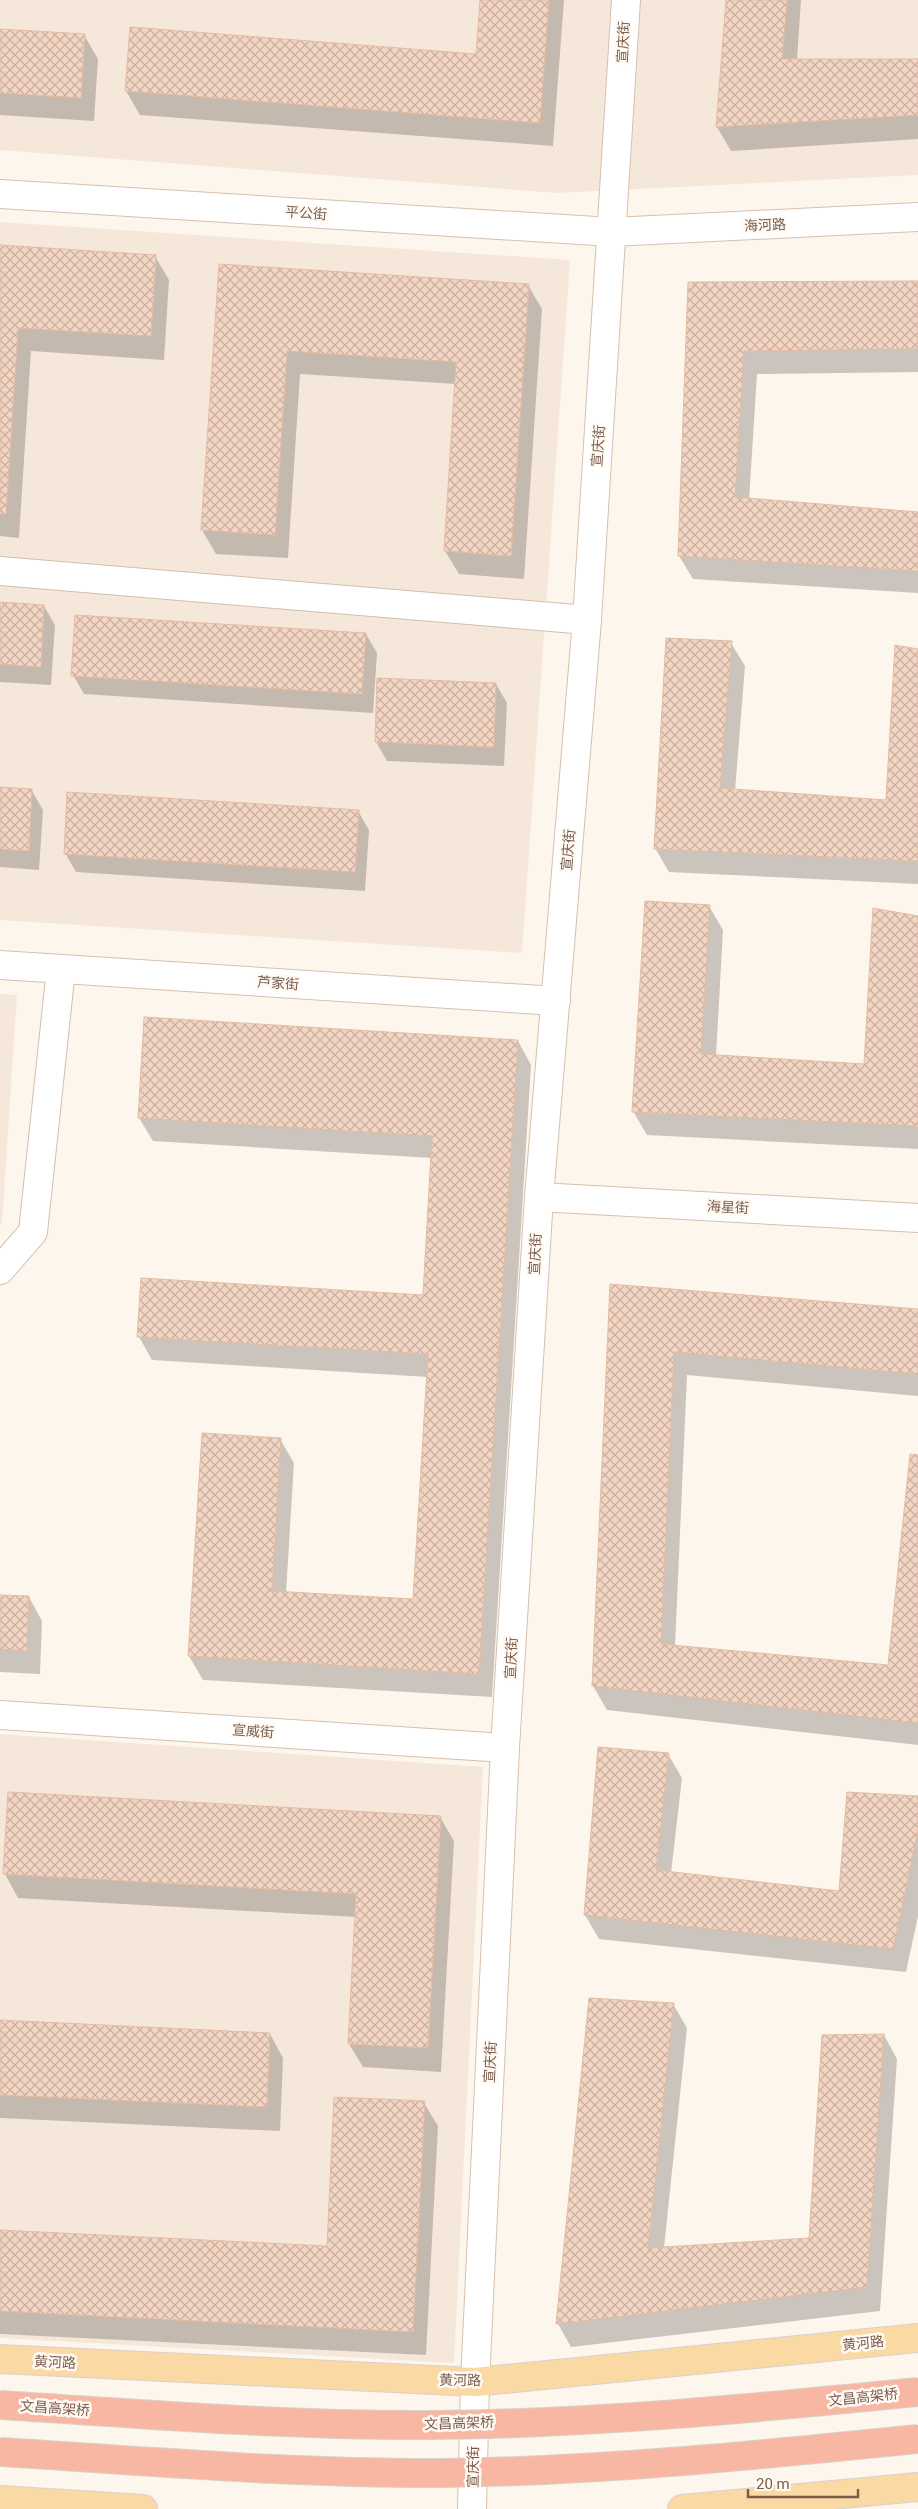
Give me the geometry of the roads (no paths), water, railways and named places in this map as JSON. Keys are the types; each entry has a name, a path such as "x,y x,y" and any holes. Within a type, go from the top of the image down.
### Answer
{"highway":[{"name":"文昌高架桥","path":"0,2405 252,2421 430,2425 620,2418 918,2392"},
{"path":"0,2452 257,2468 443,2473 626,2465 918,2439"}],"main road":[{"name":"黄河路","path":"0,2359 475,2382 918,2338"},
{"path":"682,2509 918,2487"},
{"path":"0,2500 143,2509"}],"street":[{"name":"宣庆街","path":"472,2509 475,2382 506,1748 539,1197 587,620 626,0"},
{"name":"平公街","path":"0,194 612,232"},
{"name":"海河路","path":"612,232 918,217"},
{"path":"0,571 587,620"},
{"name":"芦家街","path":"0,965 556,1001"},
{"path":"0,1270 33,1232 61,969"},
{"name":"海星街","path":"539,1197 918,1218"},
{"name":"宣威街","path":"0,1715 506,1748"}]}
